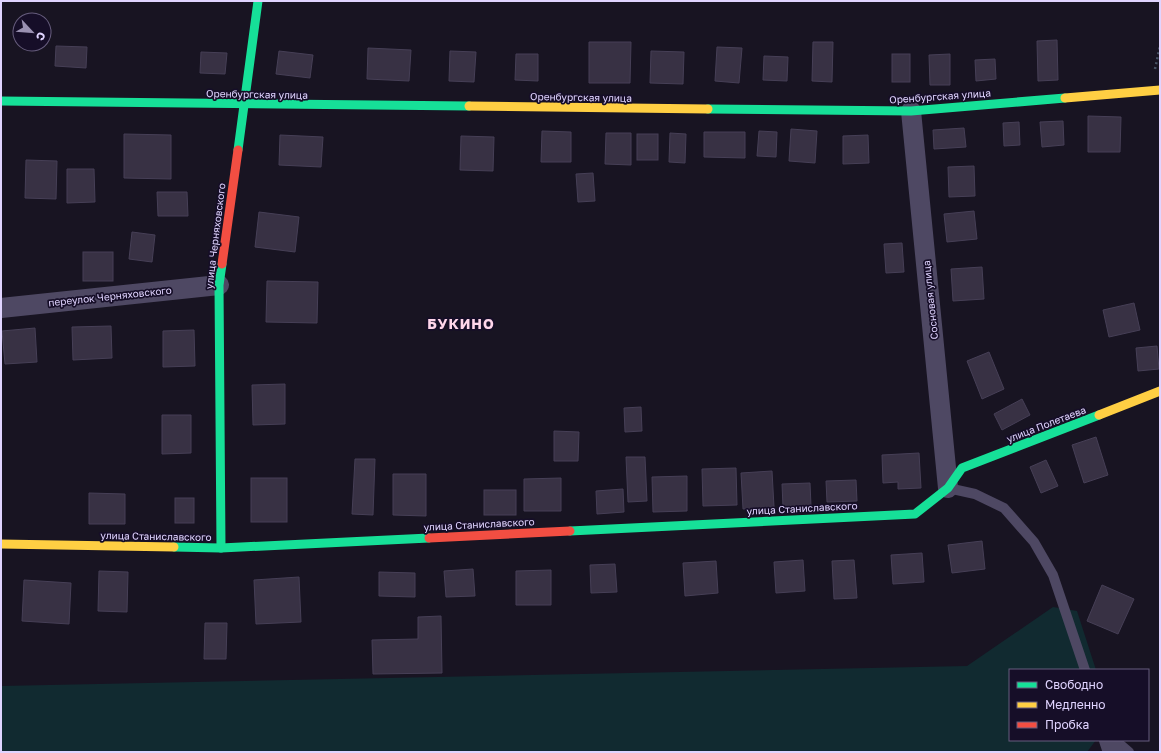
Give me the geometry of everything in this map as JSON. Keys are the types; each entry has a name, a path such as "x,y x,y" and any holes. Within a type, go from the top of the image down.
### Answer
{"street":[{"name":"улица Черняховского","path":"221,548 218,285 242,105 258,1"},
{"name":"Оренбургская улица","path":"1,102 911,111 1160,90"},
{"name":"Сосновая улица","path":"911,111 948,488"},
{"name":"переулок Черняховского","path":"1,308 218,285"},
{"name":"улица Полетаева","path":"948,488 962,468 1160,391"},
{"name":"улица Станиславского","path":"1,544 221,548 916,514 948,488"},
{"path":"1109,741 1113,752"}],"lane":[{"path":"948,488 975,494 1004,508 1034,542 1053,575 1085,669"},
{"path":"1116,741 1129,752"}],"green space":[{"path":"1053,607 1077,611 1096,669 1009,669 1009,741 1095,741 1087,752 1,752 1,686 967,666"}],"building":[{"path":"1057,40 1058,80 1038,81 1037,41"},
{"path":"589,42 631,42 630,83 589,83"},
{"path":"813,42 833,42 832,82 812,81"},
{"path":"56,46 87,47 86,68 55,66"},
{"path":"717,47 742,48 739,83 715,81"},
{"path":"368,48 411,50 409,81 367,79"},
{"path":"279,51 313,55 310,78 276,74"},
{"path":"450,51 476,52 474,82 449,81"},
{"path":"651,51 684,52 683,84 650,83"},
{"path":"201,52 227,53 225,74 200,73"},
{"path":"516,54 538,54 538,81 515,80"},
{"path":"892,54 910,54 910,82 892,82"},
{"path":"950,54 950,85 930,85 929,55"},
{"path":"764,56 788,57 787,81 763,80"},
{"path":"995,59 996,79 976,81 975,60"},
{"path":"1088,116 1121,117 1120,152 1088,152"},
{"path":"1063,121 1064,145 1042,147 1040,122"},
{"path":"1019,122 1020,145 1004,146 1003,123"},
{"path":"964,128 966,147 934,149 933,130"},
{"path":"791,129 817,131 815,163 789,161"},
{"path":"542,131 571,132 571,162 541,162"},
{"path":"759,131 777,132 776,157 757,156"},
{"path":"704,132 745,132 745,158 704,157"},
{"path":"606,133 631,133 631,165 605,164"},
{"path":"670,133 686,134 685,163 669,162"},
{"path":"124,134 171,135 171,179 124,178"},
{"path":"637,134 658,134 658,160 637,160"},
{"path":"280,135 323,137 321,167 279,165"},
{"path":"868,135 869,163 843,164 843,136"},
{"path":"461,136 494,137 493,171 460,170"},
{"path":"26,160 57,161 56,199 25,198"},
{"path":"974,166 975,196 949,197 948,167"},
{"path":"67,169 94,169 95,202 67,203"},
{"path":"593,173 595,201 578,202 576,174"},
{"path":"157,192 187,192 188,216 158,216"},
{"path":"974,211 977,239 947,242 944,214"},
{"path":"259,212 299,217 295,252 255,247"},
{"path":"132,232 155,235 152,262 129,259"},
{"path":"902,243 904,272 886,273 884,244"},
{"path":"83,252 113,252 113,281 83,281"},
{"path":"982,267 984,299 953,301 951,269"},
{"path":"267,281 318,282 317,323 266,322"},
{"path":"1134,303 1140,330 1109,337 1103,310"},
{"path":"111,326 112,358 73,360 72,327"},
{"path":"35,328 37,362 5,364 2,331"},
{"path":"194,330 195,366 163,367 163,331"},
{"path":"1157,346 1159,369 1138,371 1136,348"},
{"path":"989,352 1004,389 982,399 967,361"},
{"path":"285,384 285,424 253,425 252,385"},
{"path":"1022,399 1030,415 1002,430 994,414"},
{"path":"641,407 642,431 625,432 624,408"},
{"path":"162,415 191,415 191,453 162,454"},
{"path":"554,431 579,432 578,461 554,461"},
{"path":"1096,437 1108,475 1084,483 1072,445"},
{"path":"919,453 921,488 898,489 898,482 883,483 882,455"},
{"path":"626,457 645,457 647,501 628,502"},
{"path":"355,459 375,459 373,515 352,514"},
{"path":"1046,460 1058,486 1041,493 1030,467"},
{"path":"736,468 737,505 703,506 702,469"},
{"path":"772,471 774,507 743,509 741,473"},
{"path":"393,474 426,474 426,516 393,515"},
{"path":"687,476 687,511 653,512 652,477"},
{"path":"251,478 287,478 287,522 251,522"},
{"path":"561,478 561,511 524,511 524,479"},
{"path":"856,480 857,501 827,502 826,481"},
{"path":"810,483 811,506 783,507 782,484"},
{"path":"623,489 624,512 597,514 596,491"},
{"path":"484,490 516,490 516,515 484,515"},
{"path":"89,493 125,494 125,524 89,524"},
{"path":"175,498 194,498 194,523 175,523"},
{"path":"982,541 985,569 952,573 948,545"},
{"path":"922,553 924,582 893,584 891,555"},
{"path":"803,560 805,591 776,593 774,562"},
{"path":"854,560 857,598 834,599 832,561"},
{"path":"716,561 718,593 685,596 683,563"},
{"path":"615,564 617,592 591,593 590,565"},
{"path":"473,569 475,596 446,597 444,571"},
{"path":"551,570 551,605 516,605 516,571"},
{"path":"99,571 128,572 127,612 98,611"},
{"path":"379,572 415,573 415,597 379,596"},
{"path":"299,577 301,622 256,624 254,580"},
{"path":"24,580 71,583 69,624 22,621"},
{"path":"1102,585 1134,599 1118,634 1087,621"},
{"path":"441,616 442,673 373,674 372,640 418,639 418,617"},
{"path":"205,623 227,623 226,659 204,659"}],"traffic: fast":[{"path":"238,150 258,1"},
{"path":"708,109 911,111 1065,98"},
{"path":"1,101 469,106"},
{"path":"221,548 219,285 222,264"},
{"path":"570,531 915,514 948,488 962,468 1099,415"},
{"path":"174,547 221,548 429,538"}],"traffic: slow":[{"path":"1065,98 1160,90"},
{"path":"469,106 708,109"},
{"path":"1099,415 1160,391"},
{"path":"1,544 174,547"}],"traffic: jam":[{"path":"222,264 238,150"},
{"path":"429,538 570,531"}],"district":[{"name":"БУКИНО","path":"461,324"}]}
